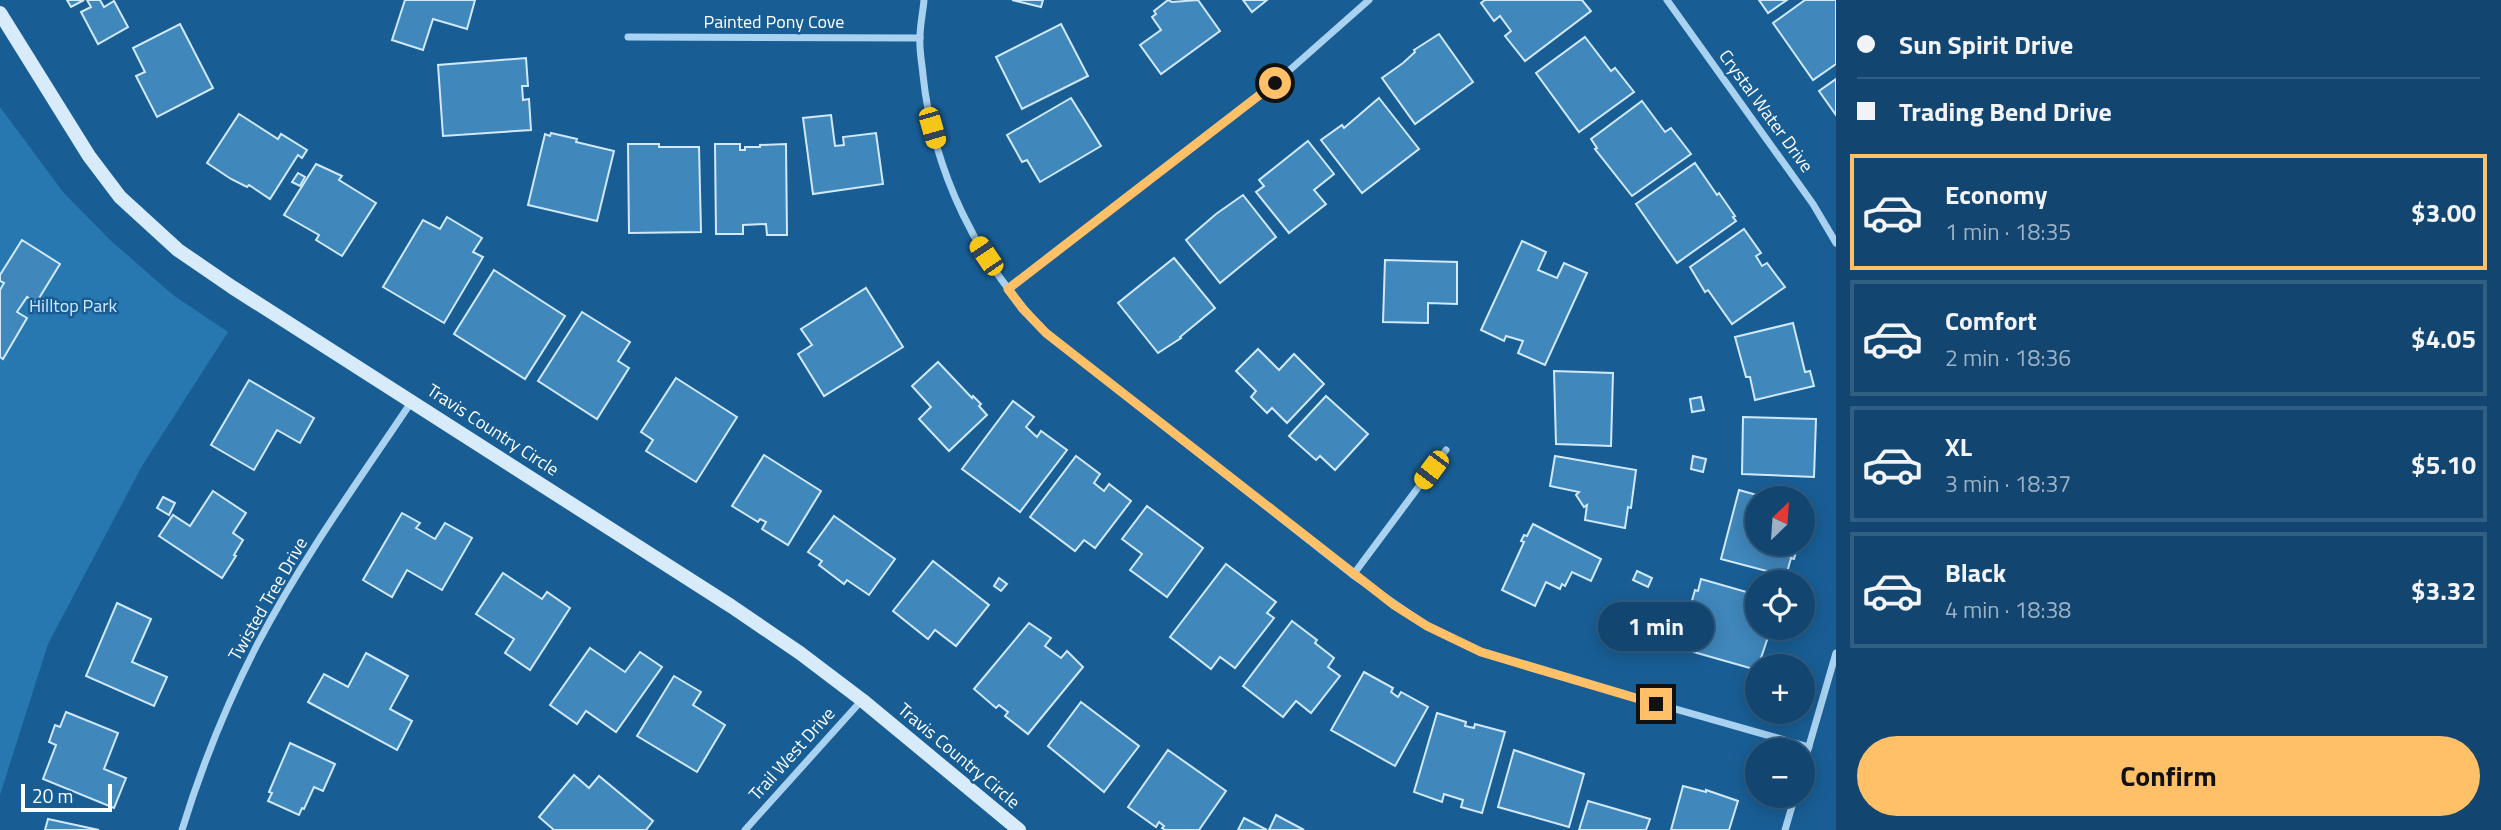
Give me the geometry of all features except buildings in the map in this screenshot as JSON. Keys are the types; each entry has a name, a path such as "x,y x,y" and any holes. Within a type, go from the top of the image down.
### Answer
{"street":[{"path":"924,0 919,38 927,102 944,172 975,240 1023,309 1046,333 1353,575 1427,626 1481,652 1778,738"},
{"path":"1008,289 1275,83 1369,0"},
{"name":"Crystal Water Drive","path":"1667,0 1813,204 1836,243"},
{"name":"Travis Country Circle","path":"0,13 89,156 120,197 177,250 800,653 862,700 1019,830"},
{"name":"Painted Pony Cove","path":"628,37 919,38"},
{"name":"Twisted Tree Drive","path":"182,830 213,741 259,642 298,573 412,401"},
{"path":"1353,575 1446,450"},
{"path":"1812,738 1836,653"},
{"name":"Trail West Drive","path":"745,830 862,700"},
{"path":"1785,830 1791,808"}],"green space":[{"name":"Hilltop Park","path":"0,107 63,192 110,240 173,295 228,332 142,466 48,644 0,795"}],"route":[{"path":"1275,83 1008,289 1046,333 1394,605 1427,626 1481,652 1656,704"}]}
